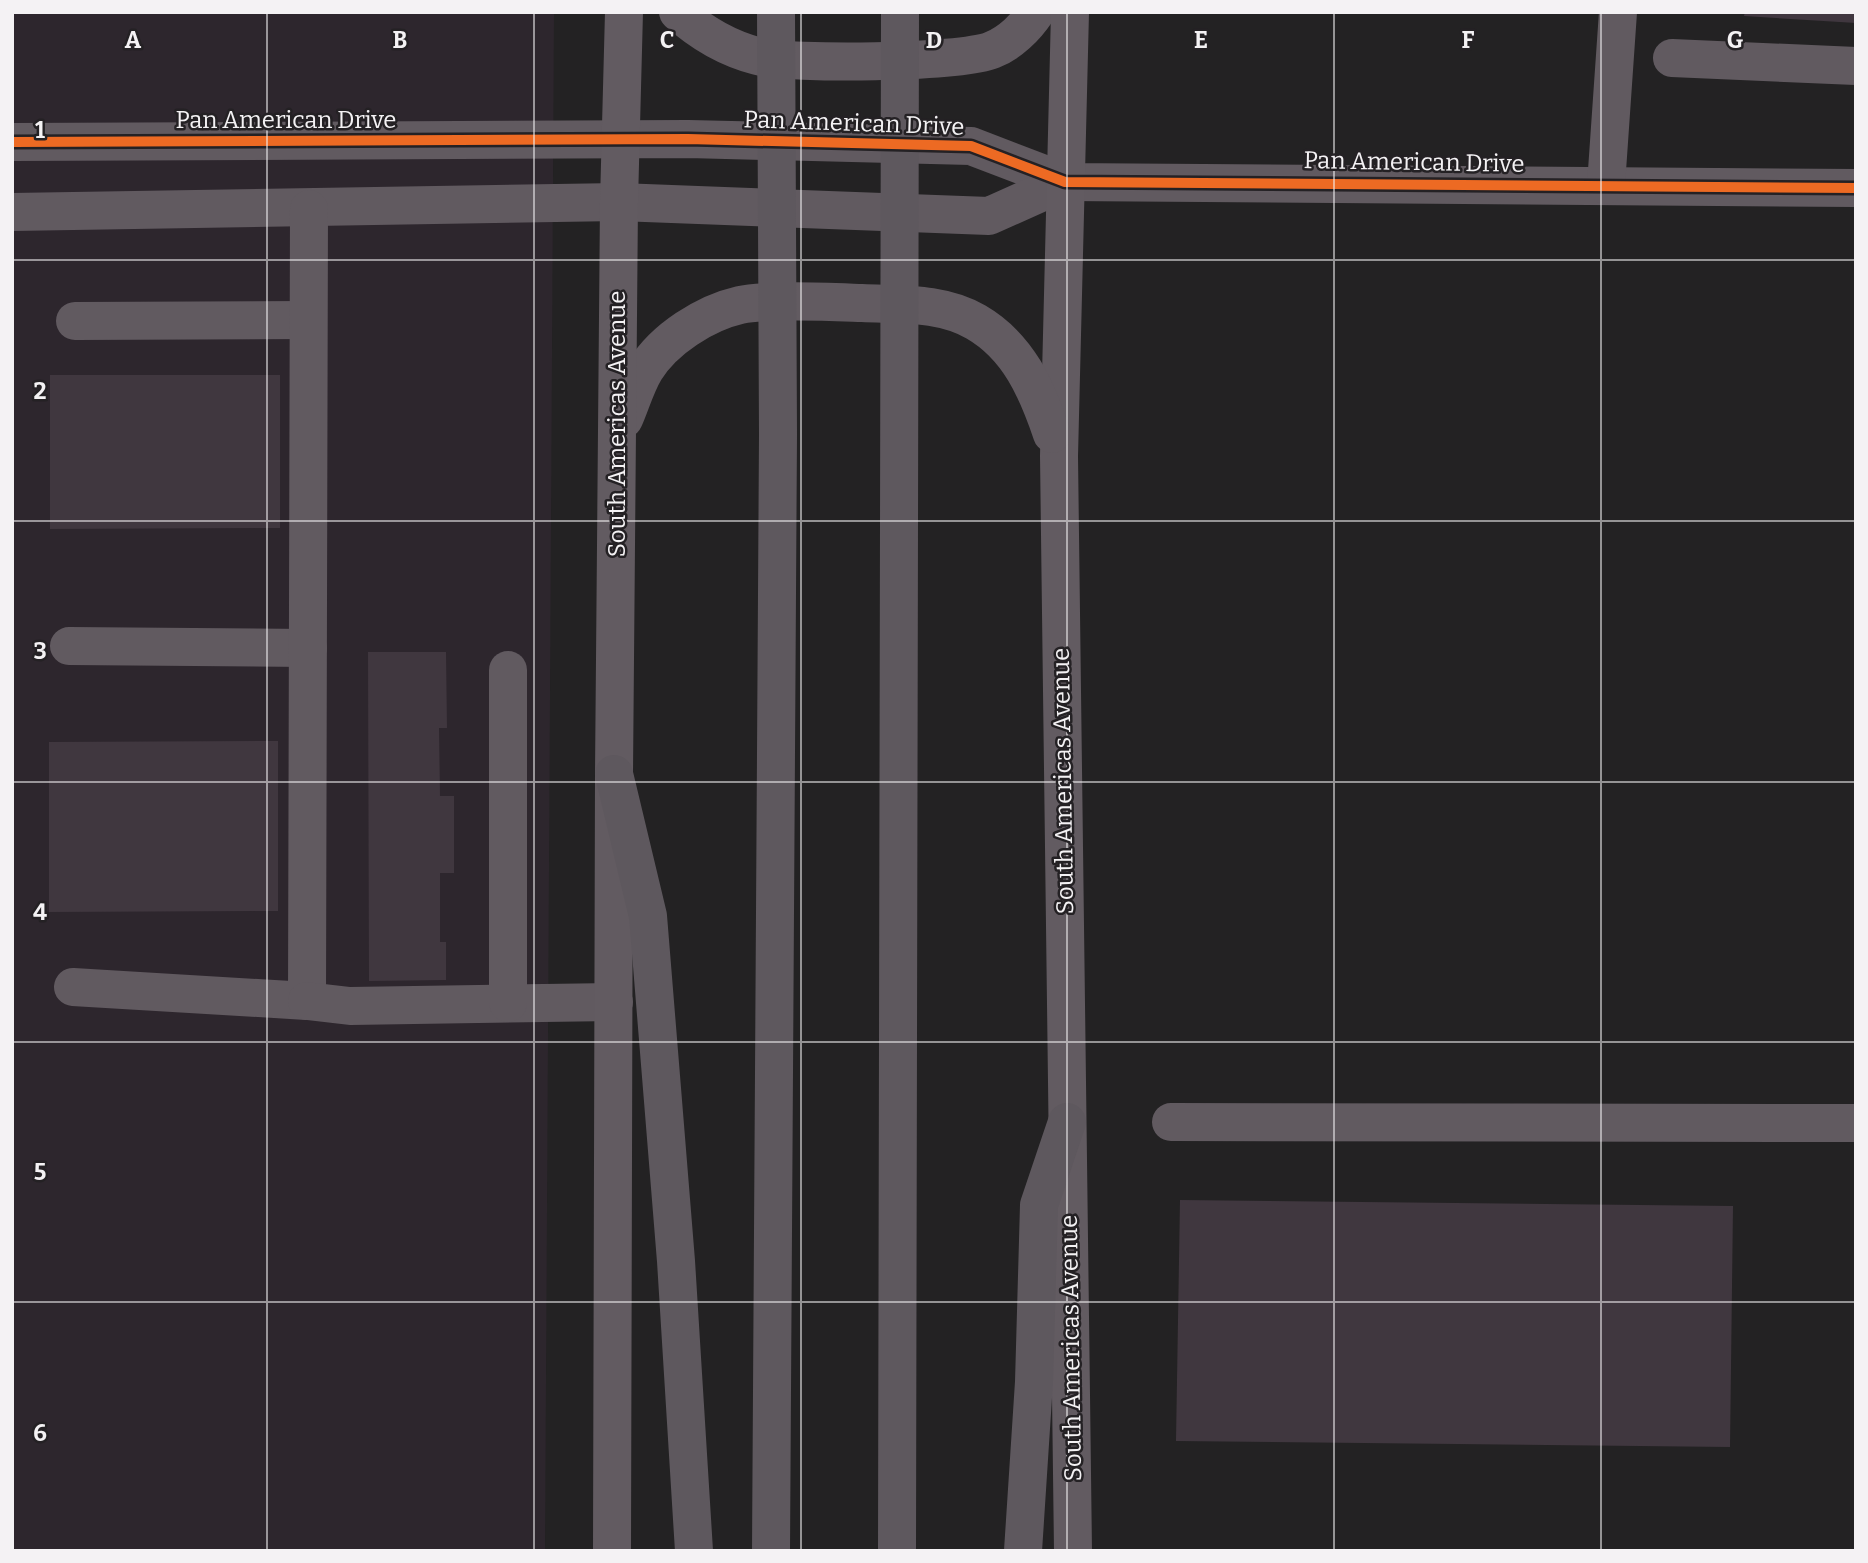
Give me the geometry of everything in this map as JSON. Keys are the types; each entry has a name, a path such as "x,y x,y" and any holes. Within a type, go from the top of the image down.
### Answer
{"highway":[{"path":"771,1551 778,434 776,12"},
{"path":"897,1551 900,12"},
{"path":"614,774 648,916 676,1261 694,1551"},
{"path":"1023,1551 1034,1382 1039,1205 1067,1122"}],"main road":[{"name":"South Americas Avenue","path":"612,1551 614,774 619,202 624,12"},
{"path":"678,12 694,27 729,47 760,57 827,60 953,59 993,50 1025,28 1037,12"},
{"name":"South Americas Avenue","path":"1070,12 1059,456 1073,1551"},
{"path":"617,436 644,371 659,352 708,317 741,304 935,306 977,323 1003,343 1025,369 1040,398 1059,456"}],"street":[{"path":"1606,185 1618,12"},
{"path":"1672,58 1856,66"},
{"name":"Pan American Drive","path":"12,142 620,139 971,146 1065,182 1856,188"},
{"name":"Pan American Drive","path":"12,212 619,202 989,216 1065,182"},
{"path":"307,1001 309,209"},
{"path":"75,321 308,320"},
{"path":"69,646 308,648"},
{"path":"508,1003 509,670"},
{"path":"72,987 351,1006 614,1002"},
{"path":"1171,1122 1856,1123"}],"shaded area":[{"path":"12,12 554,12 545,1551 12,1551"}],"building":[{"path":"1745,12 1856,12 1856,23 1744,16"},
{"path":"50,375 280,375 280,528 50,529"},
{"path":"368,652 446,652 447,728 439,728 440,796 454,796 454,873 440,873 440,942 446,942 446,980 369,981"},
{"path":"278,741 278,911 49,912 49,742"},
{"path":"1180,1200 1733,1206 1730,1447 1176,1441"}],"cycle path":[{"path":"12,142 688,139 971,146 1065,182 1856,188"}]}
